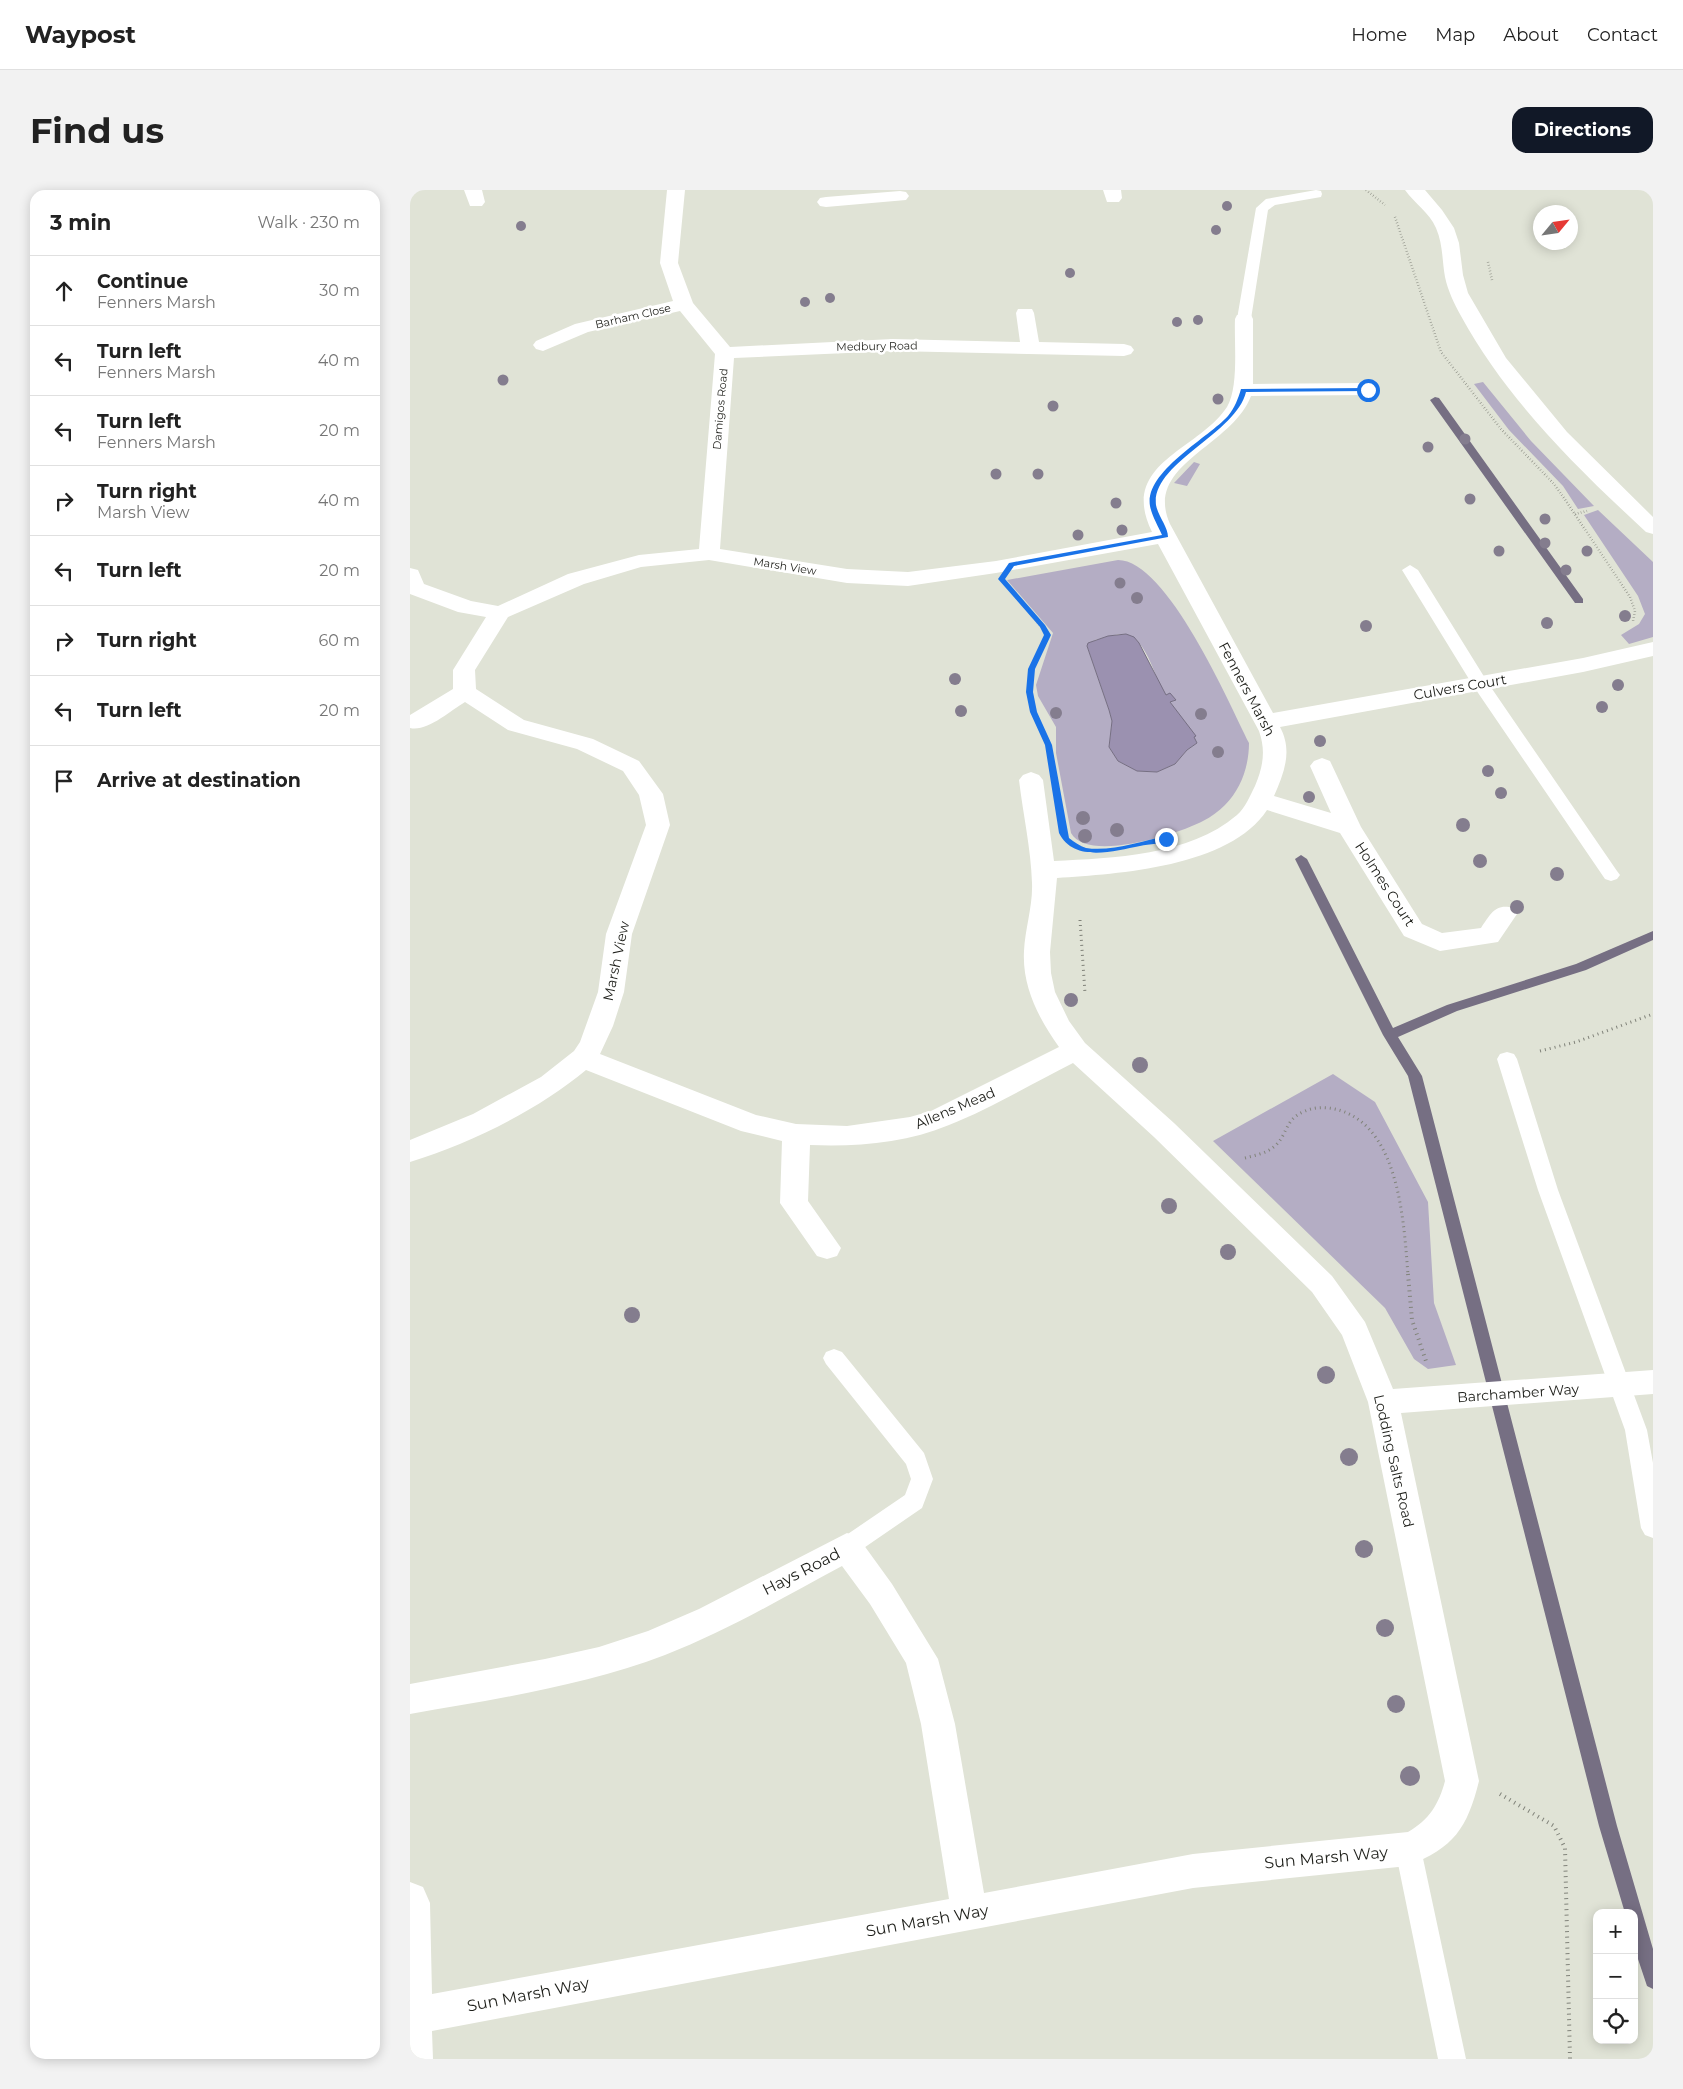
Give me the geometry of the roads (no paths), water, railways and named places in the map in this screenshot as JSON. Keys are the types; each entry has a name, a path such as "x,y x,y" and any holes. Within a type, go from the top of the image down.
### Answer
{"street":[{"name":"Damigos Road","path":"676,190 669,264 684,304 725,353 709,554"},
{"path":"1414,190 1438,216 1450,242 1455,282 1479,331 1510,377 1526,399 1591,470 1653,528"},
{"path":"826,202 864,194 900,196"},
{"name":"Barham Close","path":"543,345 577,322 684,304"},
{"path":"1025,312 1030,348"},
{"name":"Fenners Marsh","path":"1043,870 1102,867 1180,852 1233,829 1245,821 1261,800 1276,761 1275,744 1266,722 1165,536 1153,505 1158,484 1178,461 1229,418 1241,401 1244,390 1244,319"},
{"name":"Medbury Road","path":"725,353 863,346 1124,350"},
{"path":"1244,390 1368,390"},
{"name":"Marsh View","path":"500,613 576,579 639,561 709,554 847,576 896,580 946,575 1165,536"},
{"path":"410,575 415,588 466,607 500,613 464,670 465,692 416,722"},
{"name":"Culvers Court","path":"1266,722 1480,684 1653,649"},
{"name":"Marsh View","path":"410,1152 483,1121 520,1102 551,1084 583,1058 592,1046 600,1026 610,992 619,934 658,825 651,794 631,766 585,744 516,725 465,692"},
{"name":"Holmes Court","path":"1322,766 1349,827 1413,930 1440,942 1489,936 1504,914"},
{"path":"1031,780 1044,884 1037,952 1040,981 1051,1014 1076,1050"},
{"name":"Holmes Court","path":"1261,800 1349,827"},
{"name":"Allens Mead","path":"583,1058 751,1124 796,1134 863,1135 915,1126 981,1099 1076,1050"},
{"name":"Lodding Salts Road","path":"1076,1050 1164,1130 1322,1284 1355,1330 1383,1402 1462,1781 1456,1806 1423,1841"},
{"path":"796,1134 794,1203 827,1248"},
{"name":"Barchamber Way","path":"1383,1402 1653,1382"},
{"name":"Hays Road","path":"410,1700 558,1671 625,1654 682,1633 847,1547 881,1594 921,1659 938,1724 969,1912"},
{"name":"Sun Marsh Way","path":"414,2016 1199,1870 1423,1841"},
{"path":"410,1899 412,1903 414,2059"}],"lane":[{"path":"1244,319 1262,208 1271,202 1316,194"},
{"path":"1410,570 1480,684 1611,875"},
{"path":"1507,1059 1606,1386 1636,1430 1653,1528"},
{"path":"834,1358 916,1460 922,1479 914,1500 847,1547"},
{"path":"1423,1841 1452,2059"}],"waterway":[{"path":"1435,400 1579,601"},
{"path":"1301,859 1390,1035"},
{"path":"1390,1035 1452,1008 1581,967 1653,935"},
{"path":"1390,1035 1415,1076 1608,1826 1633,1909"},
{"path":"1638,1929 1653,1980"}]}
